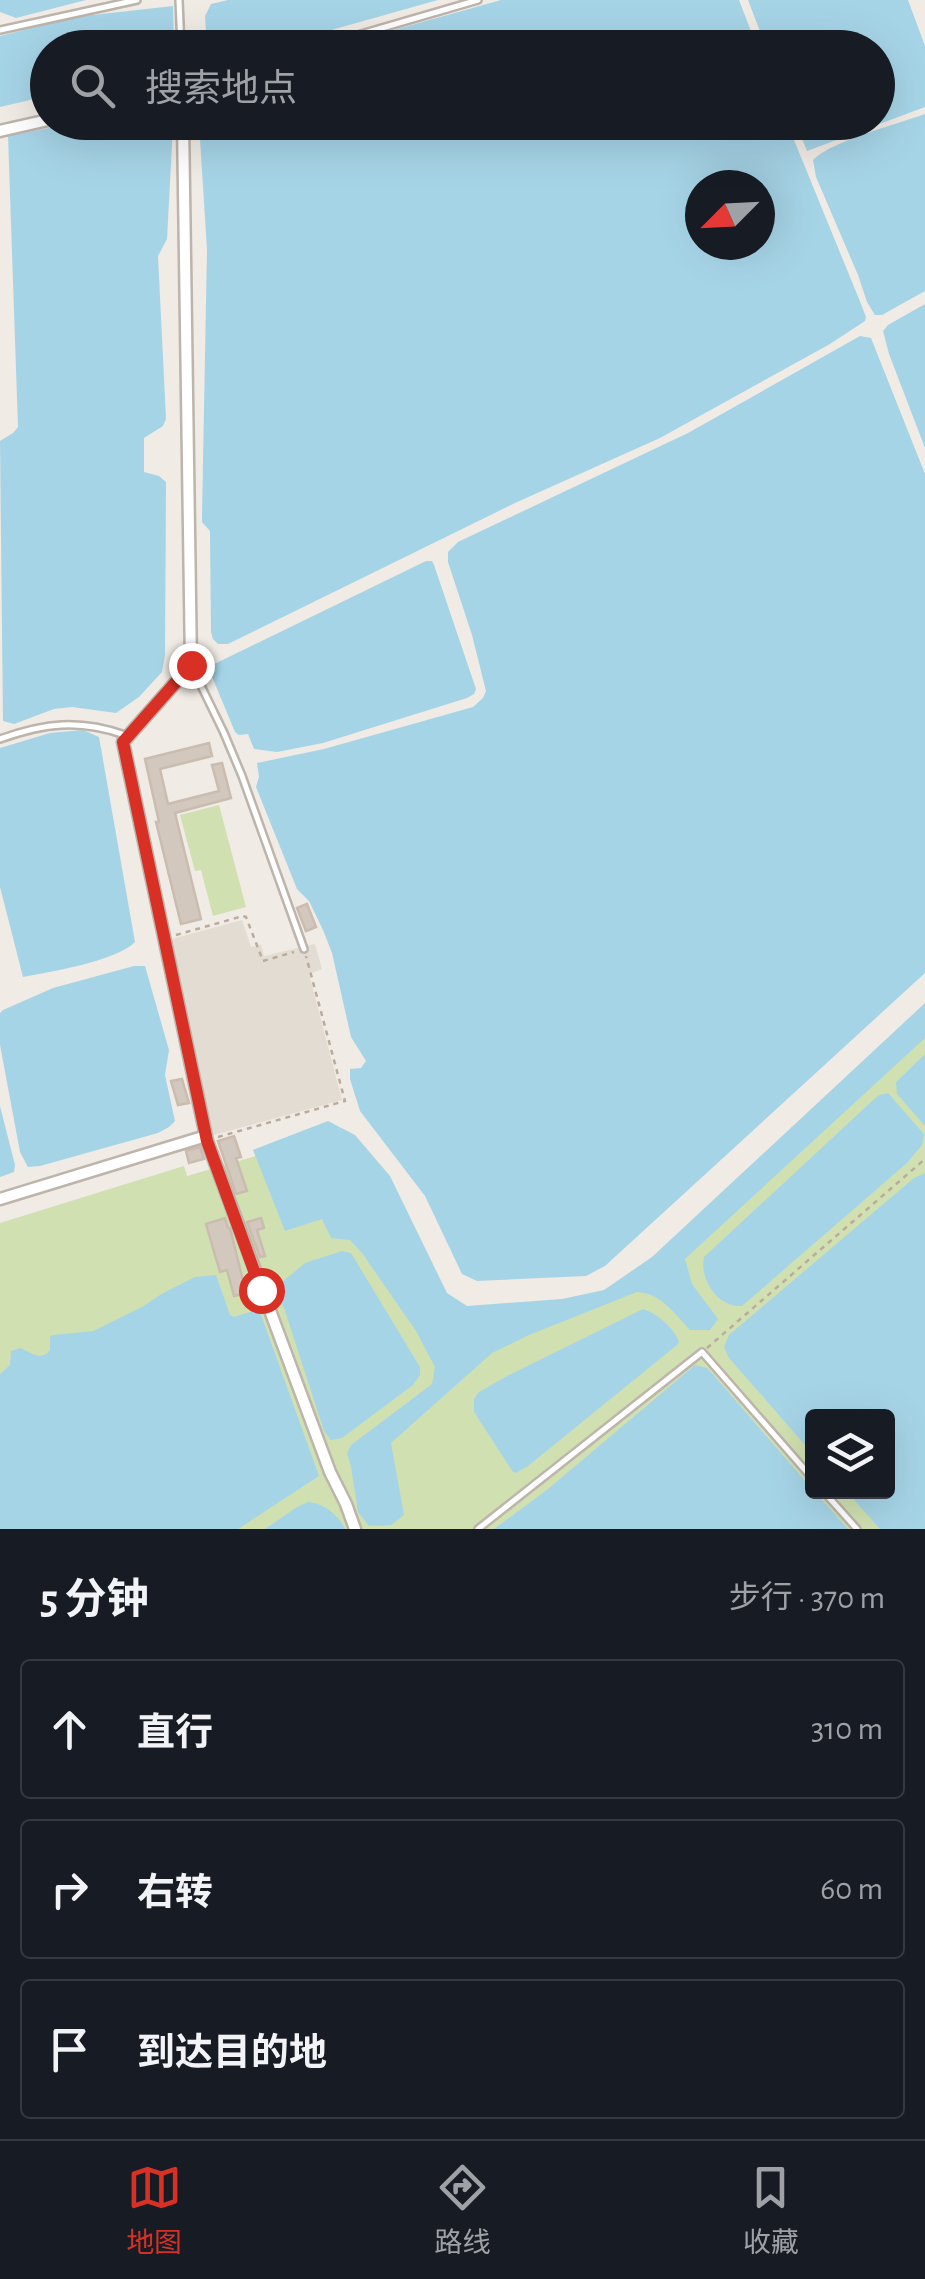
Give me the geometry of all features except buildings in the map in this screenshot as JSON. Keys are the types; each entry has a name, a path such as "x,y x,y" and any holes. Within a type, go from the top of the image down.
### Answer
{"street":[{"path":"0,132 30,124"},
{"path":"183,140 191,665 123,742 206,1138 330,1472 355,1529"},
{"path":"0,1199 206,1138"}],"lane":[{"path":"0,30 137,0"},
{"path":"179,0 180,30"},
{"path":"375,30 478,0"},
{"path":"191,665 242,776 304,949"},
{"path":"0,739 38,727 77,723 128,736"},
{"path":"478,1529 702,1352 805,1470"},
{"path":"830,1499 857,1529"}],"path":[{"path":"164,938 243,916 263,961 304,949 344,1102 206,1138"},
{"path":"702,1352 925,1159"}],"shaded area":[{"path":"242,920 251,947 261,945 264,956 315,944 322,969 309,974 342,1100 210,1136 168,940"}],"green space":[{"path":"219,805 246,907 213,916 201,870 195,871 180,815"},
{"path":"925,1018 925,1529 0,1529 0,1223 184,1166 187,1176 314,1139 451,1331 625,1290"}],"water":[{"path":"0,0 86,0 16,18 0,12"},
{"path":"228,0 438,0 331,30 206,30 205,16 211,4"},
{"path":"501,0 739,0 750,30 394,30"},
{"path":"748,0 908,0 925,46 925,107 895,118 895,30 759,30"},
{"path":"173,6 174,30 30,30 30,100 0,107 0,36 75,17"},
{"path":"925,114 925,291 882,315 875,315 816,177 813,160 849,140 895,140 895,124"},
{"path":"30,132 30,140 172,140 167,239 158,256 166,419 163,426 144,438 144,472 166,482 162,672 139,697 116,713 72,707 54,709 14,724 3,721 0,441 18,427 8,136"},
{"path":"200,140 794,140 865,321 660,438 515,503 228,644 218,644 211,632 210,531 202,522 207,250"},
{"path":"803,140 836,140 807,151"},
{"path":"925,304 925,448 883,331"},
{"path":"860,336 871,338 925,474 925,973 605,1266 586,1276 477,1281 462,1274 425,1196 360,1111 350,1069 361,1068 366,1061 351,1037 323,930 309,901 297,889 256,787 257,763 324,749 473,707 486,691 448,562 448,552 458,542 688,433"},
{"path":"426,561 434,565 476,689 474,694 323,743 277,752 254,749 248,734 235,732 208,667"},
{"path":"83,730 99,737 135,942 99,960 23,977 0,887 0,748 50,733"},
{"path":"145,966 169,1050 165,1075 175,1121 158,1133 28,1167 20,1152 0,1045 0,1013 53,988"},
{"path":"925,1003 925,1038 685,1259 692,1284 718,1319 710,1330 690,1330 660,1300 637,1292 492,1353 391,1443 404,1515 391,1525 369,1526 358,1512 347,1453 351,1445 432,1384 435,1367 416,1331 350,1240 331,1238 322,1219 285,1231 253,1150 328,1121 355,1135 390,1176 447,1293 467,1306 562,1299 604,1290 652,1257"},
{"path":"925,1054 925,1126 897,1094 896,1082"},
{"path":"888,1093 924,1134 922,1145 907,1163 742,1306 718,1297 707,1283 704,1257 871,1102"},
{"path":"0,1106 15,1165 14,1172 0,1177"},
{"path":"925,1173 925,1529 880,1529 853,1499 895,1499 895,1409 805,1409 805,1445 729,1358 724,1347 729,1335 914,1178"},
{"path":"342,1251 351,1253 420,1367 420,1375 413,1385 342,1438 331,1440 324,1431 275,1288 305,1263"},
{"path":"216,1275 230,1315 259,1309 319,1476 238,1529 0,1529 0,1374 10,1365 11,1351 20,1348 43,1355 50,1350 53,1335 93,1331 195,1277"},
{"path":"643,1309 670,1327 677,1345 528,1466 513,1472 474,1412 474,1399 479,1392"},
{"path":"695,1365 711,1372 805,1481 805,1499 821,1499 848,1529 494,1529 548,1489"},
{"path":"308,1502 330,1511 345,1529 265,1529 297,1507"}],"route":[{"path":"191,665 123,742 207,1141 261,1290"}]}
